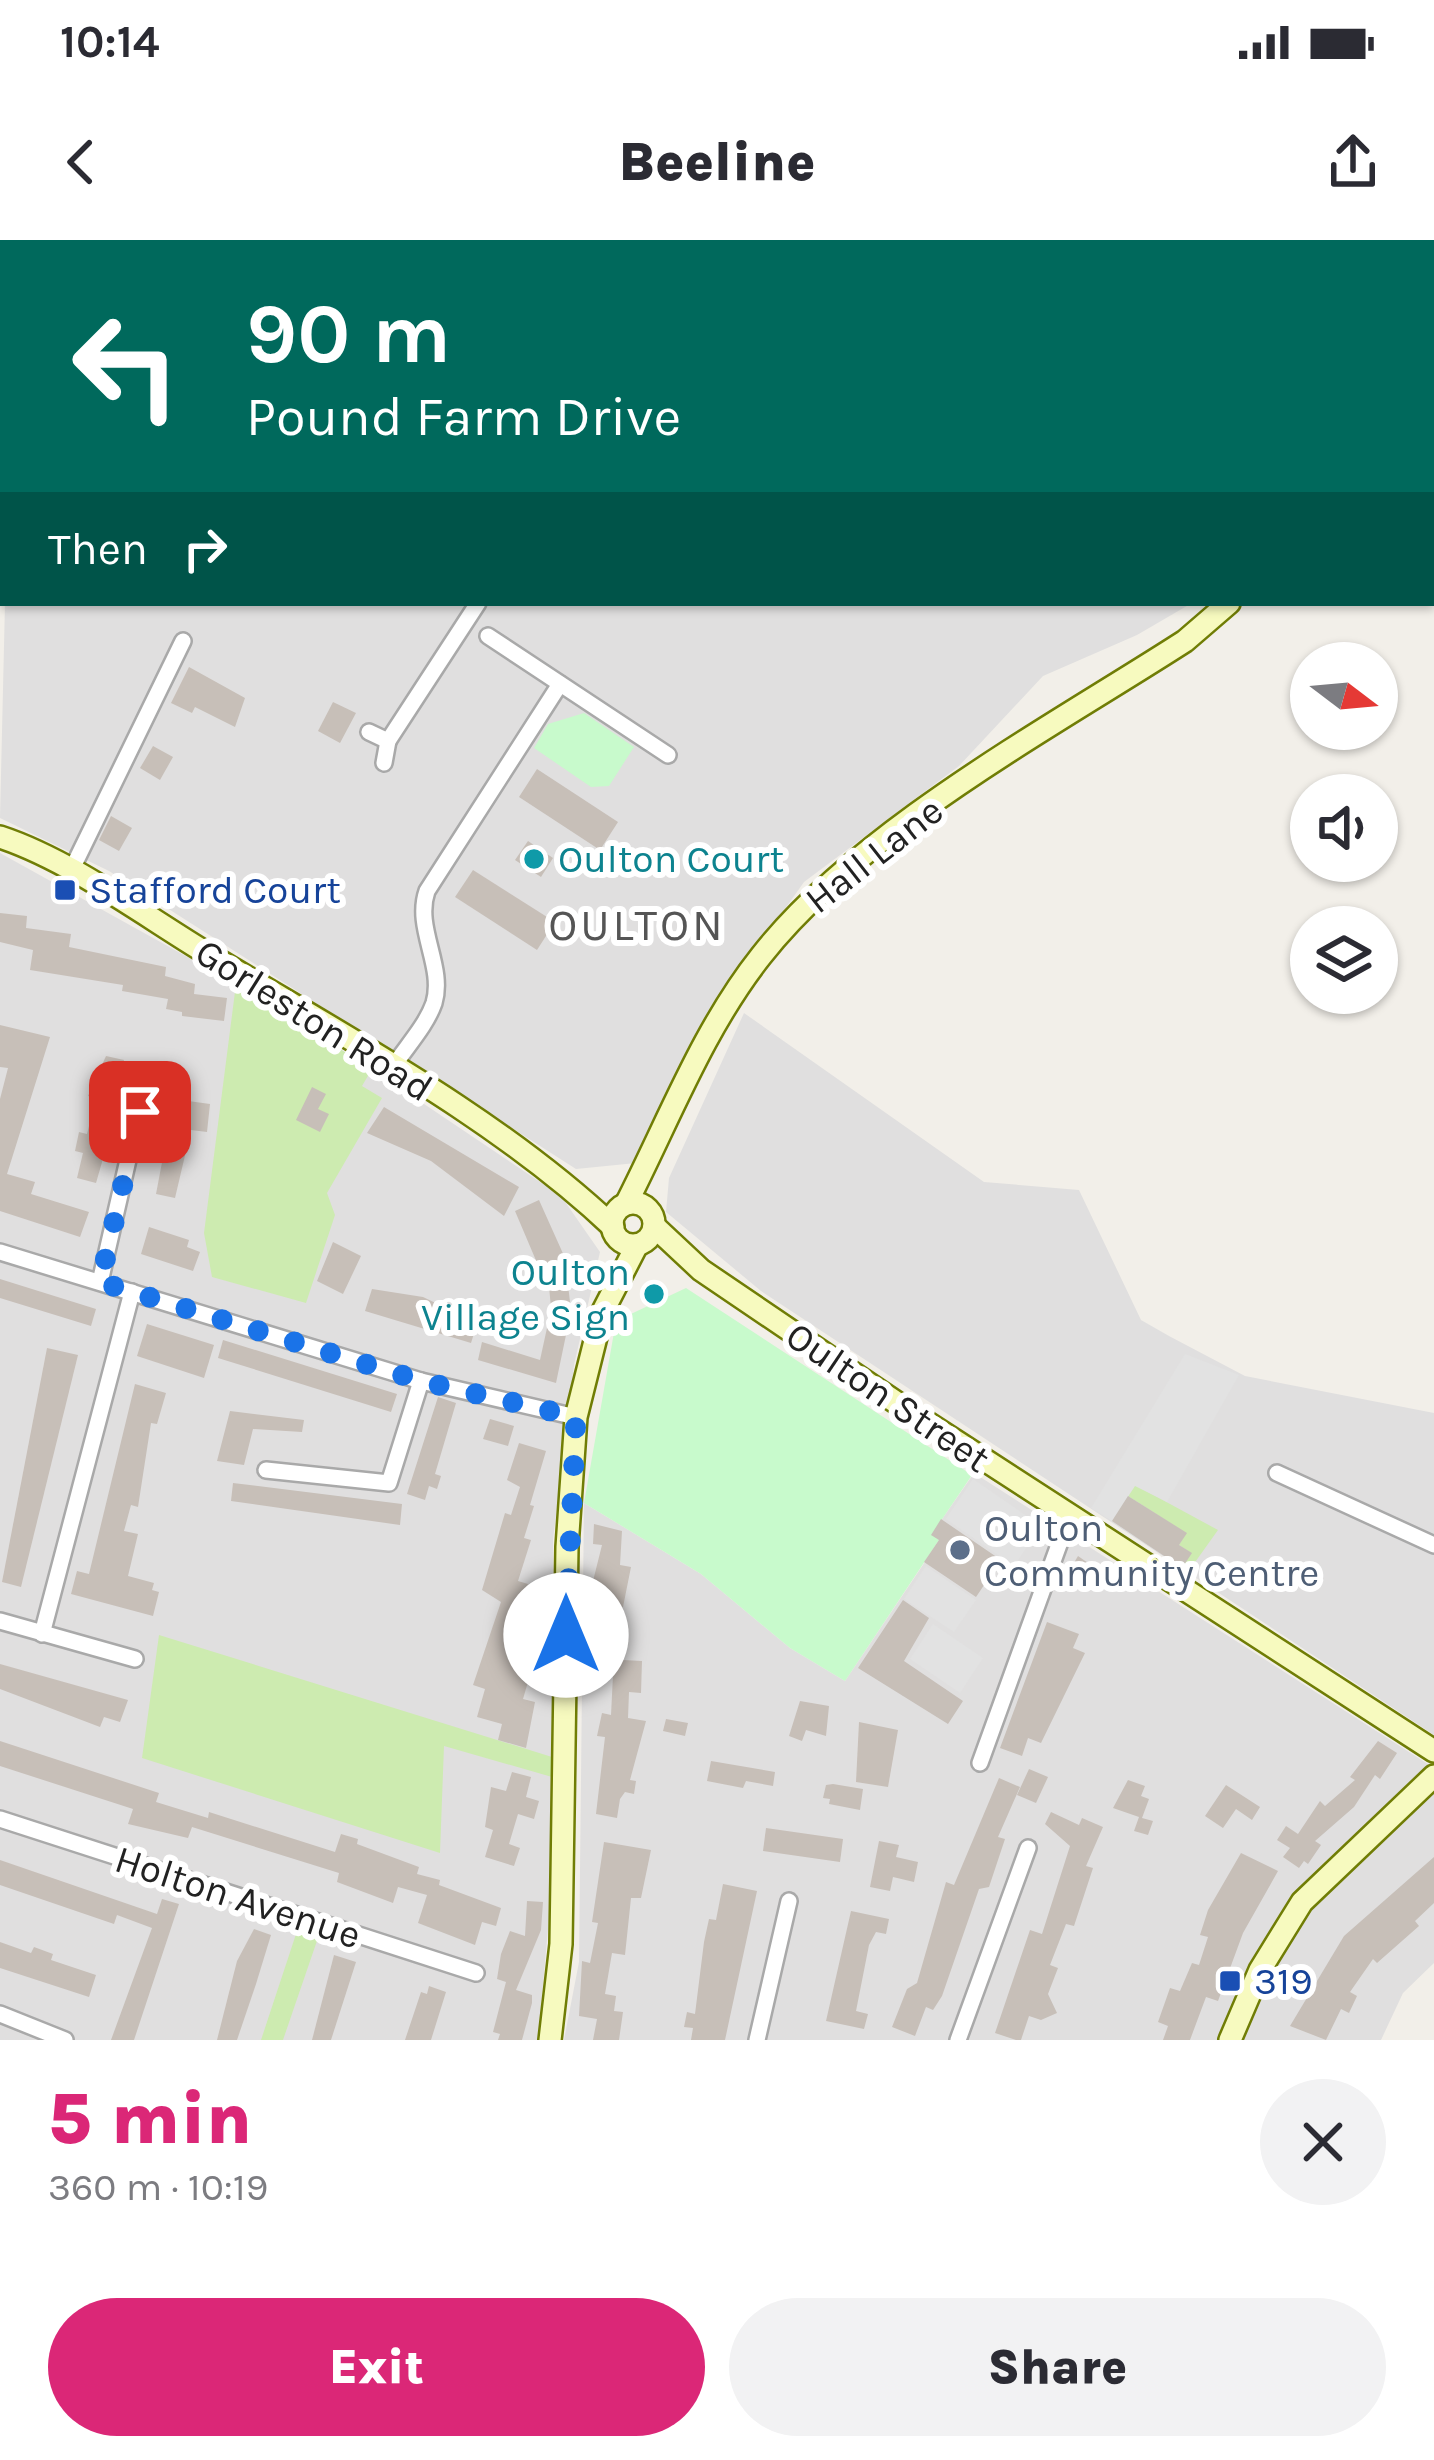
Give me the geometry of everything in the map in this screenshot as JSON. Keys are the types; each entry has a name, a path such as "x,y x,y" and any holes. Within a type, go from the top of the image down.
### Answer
{"main road":[{"name":"Hall Lane","path":"550,2040 561,1944 567,1546 576,1417 602,1312 665,1127 732,998 795,916 885,841 1185,641 1226,606"},
{"name":"Gorleston Road","path":"0,837 393,1067 632,1224"},
{"name":"Oulton Street","path":"632,1224 1069,1517 1180,1582 1434,1751"},
{"path":"1230,2040 1260,1970 1302,1902 1434,1776"}],"street":[{"path":"536,240 566,240"},
{"path":"384,763 388,741 476,606"},
{"path":"488,636 668,755"},
{"path":"70,874 184,641"},
{"path":"393,1067 434,1004 436,988 420,910 427,891 560,684"},
{"path":"369,732 388,741"},
{"path":"100,1282 140,1112"},
{"path":"0,1252 421,1381 576,1417"},
{"path":"42,1634 132,1292"},
{"path":"266,1470 389,1483 421,1381"},
{"path":"1277,1473 1434,1545"},
{"path":"980,1763 1069,1517"},
{"path":"0,1621 135,1659"},
{"name":"Holton Avenue","path":"0,1819 476,1973"},
{"path":"958,2040 1025,1881 1028,1848"},
{"path":"757,2040 789,1901"},
{"path":"0,2014 65,2040"}],"shaded area":[{"path":"5,606 1187,606 1137,635 1043,676 959,766 804,882 702,1026 636,1163 576,1169 109,871 0,818"},
{"path":"0,853 236,984 372,1069 561,1196 600,1252 574,1365 553,1540 552,1885 538,2040 0,2040"},
{"path":"744,1013 984,1182 1079,1190 1141,1320 1245,1376 1434,1413 1434,1735 761,1291 666,1212 669,1178"},
{"path":"1185,1354 1239,1375 1167,1502 1135,1486 1112,1521 1091,1508"},
{"path":"974,1473 1434,1768 1434,1963 1403,1993 1381,2040 564,2040 579,1962 584,1503 701,1574 790,1648 845,1681 939,1541 931,1535"},
{"path":"973,1479 1041,1526 1014,1566 946,1519"},
{"path":"926,1566 976,1600 954,1632 904,1599"},
{"path":"933,1624 983,1658 960,1693 910,1659"}],"green space":[{"path":"584,713 634,747 609,786 591,787 534,748 548,724"},
{"path":"236,984 372,1069 362,1086 382,1098 327,1193 335,1215 306,1303 212,1277 204,1233"},
{"path":"686,1288 972,1475 932,1534 939,1540 845,1681 790,1648 701,1574 584,1503 616,1321"},
{"path":"1135,1485 1218,1530 1188,1572 1181,1568 1191,1553 1179,1545 1186,1533 1128,1496"},
{"path":"159,1635 552,1757 552,1777 444,1746 440,1853 142,1758"},
{"path":"298,1928 319,1935 283,2040 261,2040"}],"building":[{"path":"189,667 245,698 235,727 195,707 192,713 171,703"},
{"path":"333,702 356,713 340,743 318,731"},
{"path":"153,746 173,757 160,780 140,768"},
{"path":"537,769 618,822 600,850 519,797"},
{"path":"111,816 132,828 119,851 99,840"},
{"path":"528,841 553,858 541,877 515,860"},
{"path":"473,870 555,922 537,950 455,897"},
{"path":"0,913 27,916 26,928 71,934 69,947 166,967 165,976 195,984 194,994 227,998 224,1021 182,1016 182,1012 166,1009 168,999 122,991 123,985 30,970 33,950 0,942"},
{"path":"0,1025 50,1037 7,1174 35,1182 31,1194 89,1212 80,1237 0,1211 0,1099 8,1068 0,1067"},
{"path":"106,1056 124,1060 114,1101 119,1103 96,1183 77,1178 83,1153 75,1151 79,1132 87,1134 96,1098 88,1096"},
{"path":"312,1087 326,1094 318,1109 329,1114 320,1132 296,1120"},
{"path":"174,1099 210,1104 207,1132 191,1130 175,1198 156,1194"},
{"path":"384,1107 519,1187 504,1216 431,1161 367,1133"},
{"path":"539,1200 565,1258 571,1311 556,1383 478,1360 482,1342 540,1360 547,1328 553,1329 548,1276 543,1277 515,1211"},
{"path":"149,1227 189,1240 187,1247 200,1252 193,1271 141,1254"},
{"path":"333,1242 361,1256 343,1294 317,1281"},
{"path":"0,1279 96,1309 91,1326 0,1298"},
{"path":"372,1289 423,1297 442,1306 441,1313 477,1324 471,1343 365,1311"},
{"path":"147,1324 214,1345 204,1378 137,1356"},
{"path":"223,1340 397,1394 391,1412 218,1358"},
{"path":"47,1348 78,1355 21,1587 2,1582"},
{"path":"135,1384 166,1393 157,1424 151,1423 138,1507 131,1505 124,1531 138,1534 128,1576 154,1583 152,1590 159,1592 153,1616 71,1594 77,1571 89,1574"},
{"path":"438,1397 456,1403 435,1474 441,1476 437,1489 429,1486 425,1500 407,1494"},
{"path":"230,1411 304,1420 302,1432 253,1429 244,1465 217,1461"},
{"path":"490,1419 514,1426 508,1446 483,1439"},
{"path":"519,1443 546,1451 530,1505 534,1506 524,1538 531,1540 518,1581 528,1584 517,1620 531,1624 518,1664 532,1668 523,1699 535,1702 526,1748 498,1740 502,1724 477,1717 485,1689 473,1685 501,1602 482,1590 505,1513 511,1515 520,1487 507,1480"},
{"path":"233,1483 402,1504 400,1525 231,1501"},
{"path":"1128,1496 1187,1533 1179,1545 1192,1553 1182,1568 1112,1521"},
{"name":"Oulton Community Centre","path":"941,1519 1001,1560 976,1597 924,1562 939,1540 931,1535"},
{"path":"594,1524 622,1531 620,1565 631,1567 623,1607 615,1606 615,1638 586,1638 586,1609 602,1545 593,1544"},
{"path":"1078,1556 1091,1565 1081,1581 1068,1573"},
{"path":"903,1600 929,1618 904,1661 963,1701 948,1724 858,1668"},
{"path":"1047,1622 1079,1634 1073,1648 1085,1653 1041,1743 1028,1738 1022,1756 1000,1748"},
{"path":"603,1659 642,1661 641,1693 629,1692 628,1718 646,1721 630,1780 636,1781 634,1794 625,1792 620,1799 617,1818 596,1814 605,1737 597,1736 602,1713 611,1715 613,1675 602,1674"},
{"path":"0,1664 128,1700 120,1722 104,1717 100,1727 0,1689"},
{"path":"800,1701 829,1706 826,1736 806,1730 802,1741 789,1736"},
{"path":"666,1719 688,1723 685,1736 663,1731"},
{"path":"859,1722 898,1730 888,1787 856,1782"},
{"path":"0,1741 159,1793 156,1802 208,1818 209,1812 335,1852 341,1834 358,1839 357,1844 419,1867 417,1874 440,1880 439,1885 501,1908 496,1926 482,1922 475,1945 418,1923 427,1895 398,1887 393,1903 337,1882 339,1873 192,1827 188,1838 128,1824 133,1809 0,1766"},
{"path":"1378,1741 1397,1753 1380,1779 1375,1775 1354,1807 1315,1841 1321,1845 1308,1864 1304,1861 1299,1868 1283,1857 1290,1848 1277,1840 1286,1826 1298,1834 1320,1801 1325,1806 1355,1780 1350,1777"},
{"path":"711,1761 775,1772 773,1786 746,1781 743,1788 707,1781"},
{"path":"1029,1769 1048,1777 1036,1803 1017,1795"},
{"path":"512,1772 531,1777 526,1797 539,1801 534,1819 518,1814 509,1844 520,1848 514,1866 485,1857 493,1830 485,1827 491,1787 506,1791"},
{"path":"999,1778 1020,1787 998,1837 1005,1839 989,1887 979,1889 942,1996 933,2010 926,2007 915,2036 892,2027 907,1989 917,1983 946,1882 954,1885"},
{"path":"1128,1780 1145,1786 1141,1796 1149,1799 1142,1818 1153,1821 1148,1835 1134,1831 1139,1817 1113,1808"},
{"path":"826,1785 863,1789 860,1810 829,1804 830,1799 823,1798"},
{"path":"1226,1785 1260,1807 1252,1820 1236,1809 1223,1828 1205,1816"},
{"path":"1051,1812 1079,1825 1082,1818 1103,1827 1086,1866 1093,1868 1074,1926 1066,1924 1050,1965 1058,1968 1048,1994 1057,2013 1041,2020 1029,2016 1021,2040 1016,2040 995,2033 1030,1930 1042,1934 1070,1846 1045,1824"},
{"path":"766,1828 843,1839 840,1862 763,1851"},
{"path":"879,1841 899,1845 896,1857 918,1862 914,1882 893,1877 890,1891 870,1887"},
{"path":"604,1842 651,1850 641,1898 631,1898 625,1955 612,1953 605,1994 616,1996 614,2011 623,2012 619,2040 593,2040 597,2019 579,2016 582,1961 590,1963 598,1923 592,1922"},
{"path":"1241,1853 1278,1871 1243,1933 1218,2001 1206,1997 1190,2040 1163,2040 1168,2026 1158,2022 1170,1988 1180,1991 1192,1963 1199,1965 1208,1937 1200,1935 1208,1910"},
{"path":"1434,1857 1434,1903 1415,1921 1419,1926 1377,1963 1373,1959 1350,1992 1357,1996 1349,2013 1341,2009 1326,2040 1290,2026 1344,1936"},
{"path":"0,1860 157,1914 162,1899 179,1904 134,2040 111,2040 152,1928 117,1915 114,1924 0,1885"},
{"path":"723,1884 757,1891 725,2040 691,2040 693,2028 684,2027 687,2012 695,2014 704,1942 709,1919 716,1920"},
{"path":"527,1901 543,1902 541,1930 516,1990 532,1995 532,2003 522,2040 498,2040 500,2034 493,2032 506,1982 497,1979 501,1954 510,1931 525,1936"},
{"path":"851,1911 889,1919 886,1934 876,1932 869,1945 856,2011 868,2014 864,2029 826,2021"},
{"path":"254,1929 271,1935 256,1984 237,2040 217,2040 237,1961"},
{"path":"0,1942 31,1953 34,1947 53,1954 51,1960 96,1975 89,1997 0,1968"},
{"path":"334,1955 356,1962 331,2040 312,2040"},
{"path":"429,1986 446,1992 431,2040 405,2040 421,1992 427,1994"}],"place":[{"name":"Oulton Court","path":"534,859"},
{"name":"Stafford Court","path":"65,890"},
{"name":"Oulton Village Sign","path":"654,1294"},
{"name":"Oulton Community Centre","path":"960,1550"},
{"name":"319","path":"1230,1981"}],"district":[{"name":"OULTON","path":"637,925"}],"route":[{"path":"140,1112 100,1282 421,1381 576,1417 566,1635"}]}
